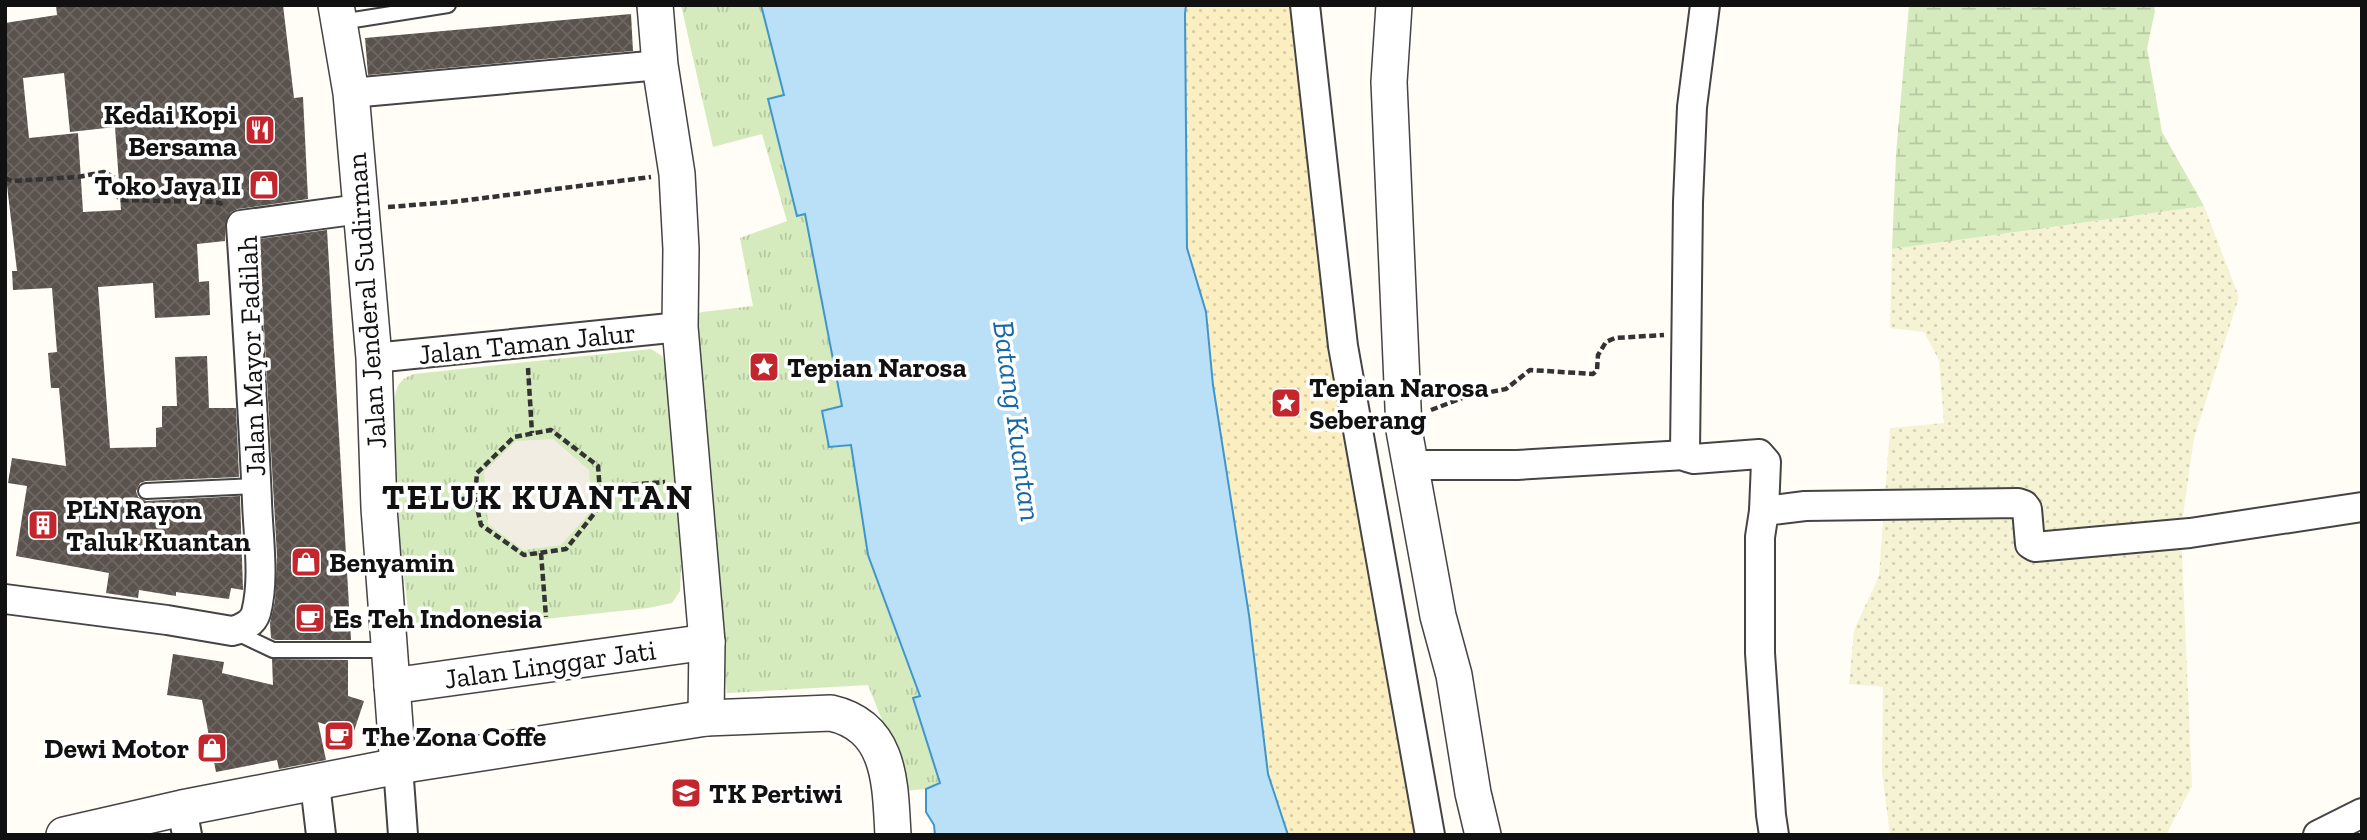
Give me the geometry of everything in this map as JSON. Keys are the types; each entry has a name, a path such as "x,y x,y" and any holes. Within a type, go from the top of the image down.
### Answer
{"street":[{"path":"655,5 660,65 677,174 681,249 680,327 708,642 706,718"},
{"path":"1305,5 1343,346 1430,835"},
{"path":"1394,5 1389,82 1403,417 1438,616 1454,675 1473,793 1483,835"},
{"path":"1685,454 1692,107 1705,5"},
{"name":"Jalan Jenderal Sudirman","path":"338,14 351,93 374,358 379,508 398,766"},
{"path":"351,93 660,65"},
{"name":"Jalan Mayor Fadilah","path":"232,631 247,625 256,614 260,584 241,225 360,209"},
{"name":"Jalan Taman Jalur","path":"374,358 680,327"},
{"path":"1410,465 1517,465 1685,454 1694,459 1762,456 1766,462 1760,537 1760,653 1774,835"},
{"path":"1764,511 1805,506 2018,503 2027,509 2029,544 2035,547 2190,533 2362,507"},
{"path":"5,599 232,631"},
{"name":"Jalan Linggar Jati","path":"392,686 708,642"},
{"path":"64,835 185,822 315,784 398,766 706,718 831,713 858,723 873,738 889,771 893,835"},
{"path":"398,766 403,835"},
{"path":"315,784 321,835"},
{"path":"2318,835 2362,813"}],"lane":[{"path":"338,14 448,5"},
{"path":"146,491 256,486"},
{"path":"232,631 273,650 389,650"}],"path":[{"path":"5,178 12,181 78,177 104,172 115,178 118,197 122,200 220,203 231,218 241,225"},
{"path":"360,209 452,202 677,174"},
{"path":"1403,417 1429,411 1465,397 1506,389 1530,370 1593,374 1597,370 1601,348 1615,338 1686,332"},
{"path":"527,364 533,433"},
{"path":"551,430 598,466 601,505 566,549 524,555 481,525 475,498 477,473 514,437 533,433 551,430"},
{"path":"600,486 694,480"},
{"path":"398,505 475,498"},
{"path":"541,553 546,617"}],"shaded area":[{"path":"2204,206 2239,297 2194,438 2181,530 2192,786 2166,835 1890,835 1882,772 1883,687 1849,684 1854,630 1879,576 1890,428 1944,423 1939,360 1924,332 1890,328 1892,249"},
{"path":"553,439 589,470 592,510 561,545 523,550 488,524 484,472 516,441"}],"green space":[{"name":"Tepian Narosa","path":"681,5 761,5 784,96 768,99 796,213 805,214 842,407 822,412 829,447 851,444 868,555 920,696 913,699 941,783 926,789 902,791 892,745 868,685 727,693 706,504 691,316 702,312 753,306 740,238 787,221 762,134 713,147"},
{"path":"1909,5 2154,5 2147,48 2162,132 2204,206 1892,249 1896,154"},
{"path":"651,349 662,356 666,366 682,548 680,591 672,603 648,608 451,629 420,629 408,610 400,545 394,408 396,391 403,379 414,374"}],"sand":[{"name":"Tepian Narosa Seberang","path":"1186,5 1302,5 1427,835 1288,835 1268,774 1249,615 1213,385 1206,312 1187,248"}],"water":[{"name":"Batang Kuantan","path":"761,5 1186,5 1187,248 1206,312 1213,385 1249,615 1268,774 1288,835 935,835 934,825 926,812 926,789 940,783 913,698 920,696 868,555 851,445 829,447 822,411 842,406 805,214 797,216 768,99 784,95"}],"building":[{"path":"56,5 283,5 294,98 303,97 308,199 238,209 231,212 226,219 225,241 197,244 199,282 209,281 210,315 155,318 153,283 98,287 110,448 156,447 156,428 162,427 162,406 177,406 175,357 207,356 209,408 236,408 239,477 146,481 140,483 136,491 138,497 146,501 240,496 243,590 231,588 229,599 176,592 176,596 139,590 138,598 106,593 109,573 16,556 27,486 8,483 12,458 66,466 59,388 51,388 48,353 57,352 52,288 13,290 12,271 17,271 5,168 5,23 57,15","holes":["64,73 70,132 115,127 121,210 83,212 78,133 29,138 23,78"]},
{"path":"631,14 633,51 368,75 365,38"},
{"path":"327,230 351,640 275,640 271,638 270,623 275,601 277,556 259,239"},
{"path":"173,654 224,662 222,673 273,685 272,659 348,660 348,696 364,701 353,734 318,722 326,760 279,769 277,760 216,772 202,700 167,695"}],"place":[{"name":"Kedai Kopi Bersama","path":"260,130"},
{"name":"Toko Jaya II","path":"264,185"},
{"name":"Tepian Narosa","path":"764,367"},
{"name":"Tepian Narosa Seberang","path":"1286,403"},
{"name":"PLN Rayon Taluk Kuantan","path":"43,525"},
{"name":"Benyamin","path":"306,562"},
{"name":"Es Teh Indonesia","path":"310,618"},
{"name":"The Zona Coffe","path":"339,736"},
{"name":"Dewi Motor","path":"212,748"},
{"name":"TK Pertiwi","path":"686,793"}],"district":[{"name":"TELUK KUANTAN","path":"538,497"}]}
